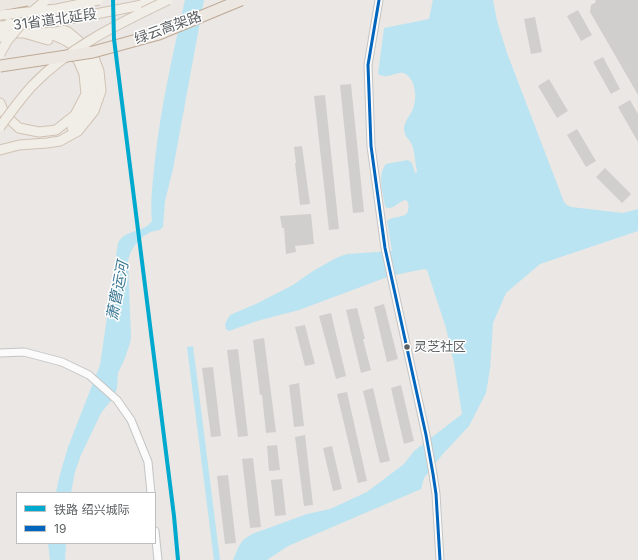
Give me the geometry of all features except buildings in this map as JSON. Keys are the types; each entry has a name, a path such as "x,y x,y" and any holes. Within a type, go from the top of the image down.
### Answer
{"highway":[{"path":"0,8 27,0"},
{"name":"绿云高架路","path":"0,66 93,52 159,34 241,0"}],"main road":[{"path":"0,8 16,0"},
{"path":"0,37 3,23 31,0"},
{"path":"0,54 7,42 34,10 46,0"},
{"path":"52,26 81,0"},
{"path":"0,8 57,9 99,0"},
{"name":"31省道北延段","path":"3,23 54,22 92,16 157,0"},
{"path":"0,128 14,106 33,85 62,60 96,37 168,0"},
{"path":"0,8 68,32 93,55 99,71 101,91 94,111 78,131 60,141 19,145 0,150"},
{"path":"0,144 18,141 46,140 58,137 75,126 87,107 92,90 91,73 85,60 74,47 48,34 7,20 3,23"},
{"path":"0,33 24,33 54,42 67,49 78,60 84,74 86,94 75,115 56,130 39,132 19,128 5,115 0,104"}],"street":[{"path":"0,8 8,0"},
{"path":"379,0 368,65 372,146 385,248 426,435 433,474 436,494 440,560"},
{"path":"0,353 24,352 62,362 89,375 117,400 131,420 148,462 151,492"},
{"path":"156,541 158,560"}],"water":[{"name":"萧曹运河","path":"185,0 204,0 173,169 165,201 163,227 160,230 145,235 136,244 128,261 131,337 125,358 118,373 117,388 114,397 101,413 81,455 75,472 71,492 56,492 68,447 100,365 118,243 125,235 144,228 152,221 151,206 155,160 168,80"},
{"path":"433,0 493,0 497,21 507,53 564,202 571,207 623,213 638,209 638,231 540,264 506,293 493,323 490,369 486,393 469,426 442,455 424,478 421,489 288,546 267,560 233,560 243,540 252,534 307,514 330,509 367,492 404,464 414,451 462,414 454,363 446,328 427,270 424,269 390,276 299,310 257,321 229,331 226,329 225,324 230,315 258,303 293,285 313,271 336,258 347,254 392,251 387,221 406,215 409,207 406,200 390,208 385,206 381,178 383,168 386,164 408,160 412,163 415,173 417,172 413,148 405,134 404,129 406,121 413,109 415,91 410,78 404,73 386,76 378,74 384,28 429,19"},
{"path":"193,346 220,560 214,560 187,347"},
{"path":"48,544 66,544 65,560 50,560"}],"rail line":[{"name":"绍兴城际","path":"113,0 114,39 174,516 178,560"}],"transit line":[{"name":"19","path":"379,0 368,65 371,146 385,248 426,435 433,474 436,494 440,560"}],"place":[{"name":"灵芝社区","path":"407,347"}]}
